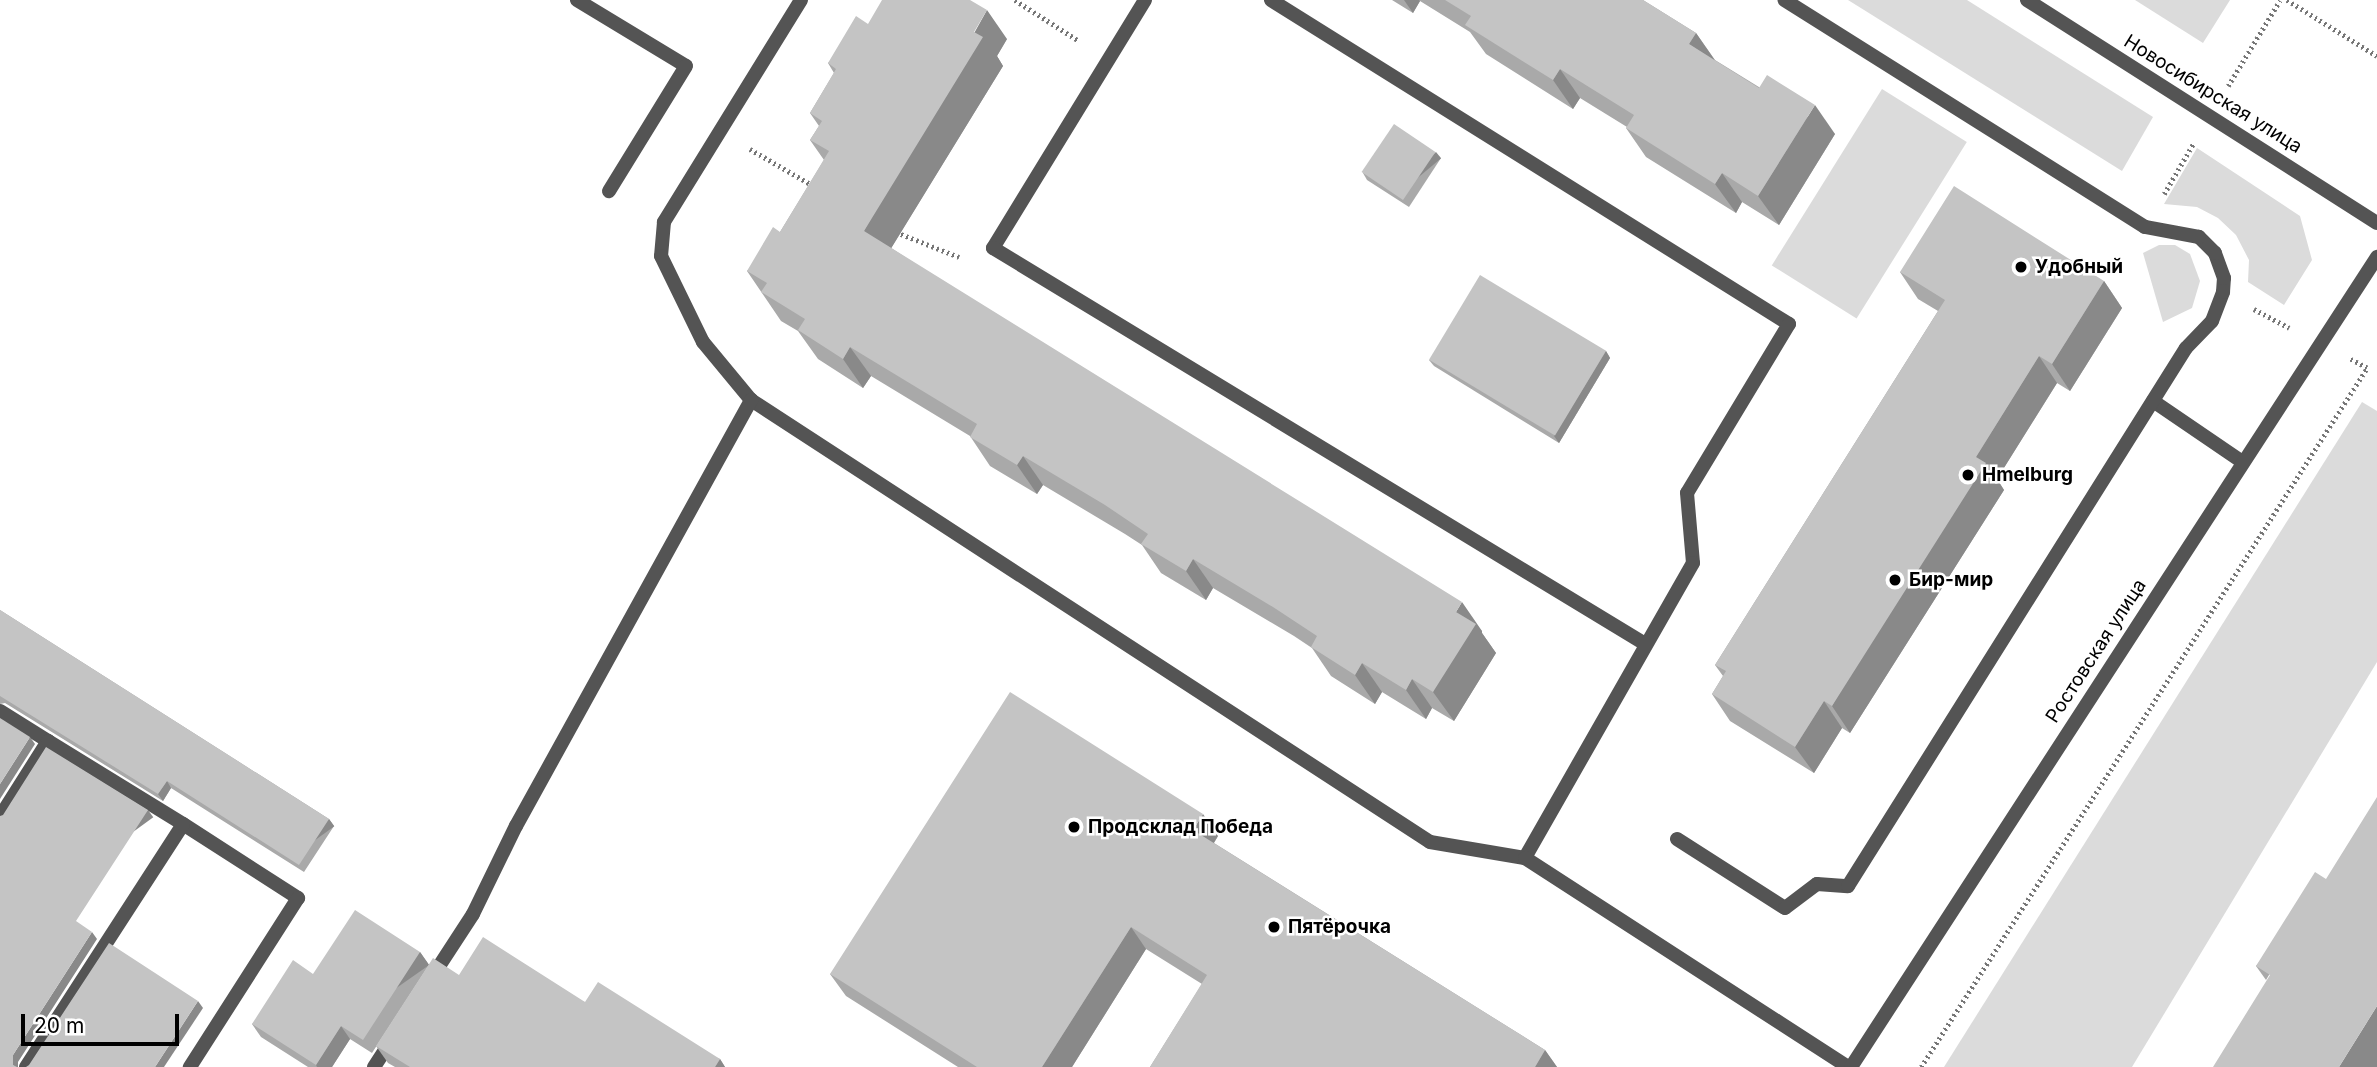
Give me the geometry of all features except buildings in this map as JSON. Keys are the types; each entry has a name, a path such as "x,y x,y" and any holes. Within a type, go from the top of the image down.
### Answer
{"street":[{"path":"577,0 686,66 609,191"},
{"path":"801,0 664,222 661,256 703,342 751,400 1430,842 1525,858 1849,1067"},
{"path":"1145,0 993,248 1645,644"},
{"path":"1272,0 1789,324 1687,493 1693,563 1525,858"},
{"path":"1677,839 1785,908 1816,884 1848,886 2153,401 2219,306 2224,278 2207,244 2186,232 2145,227 1785,0"},
{"name":"Новосибирская улица","path":"2026,0 2377,223"},
{"name":"Ростовская улица","path":"1849,1067 2241,461 2377,257"},
{"path":"424,990 473,914 516,826 751,400"},
{"path":"2153,401 2241,461"},
{"path":"0,711 298,898 190,1067"},
{"path":"0,817 48,741"},
{"path":"26,1067 183,824"},
{"path":"374,1067 402,1023"}],"path":[{"path":"1015,0 1092,49"},
{"path":"2287,0 2377,56"},
{"path":"720,131 814,186"},
{"path":"889,230 963,258"},
{"path":"1921,1067 2367,368"}],"shaded area":[{"path":"1848,0 1967,0 2153,117 2122,171"},
{"path":"2135,0 2230,0 2203,43"},
{"path":"1882,89 1967,142 1857,318 1772,265"},
{"path":"2197,148 2300,216 2312,260 2284,305 2248,282 2249,260 2236,235 2218,218 2197,207 2164,204"},
{"path":"2159,245 2175,245 2190,254 2200,281 2192,308 2163,322 2143,253"},
{"path":"2362,402 2377,411 2377,662 2132,1067 1944,1067"}],"place":[{"name":"Удобный","path":"2021,267"},
{"name":"Hmelburg","path":"1968,475"},
{"name":"Бир-мир","path":"1895,580"},
{"name":"Продсклад Победа","path":"1074,827"},
{"name":"Пятёрочка","path":"1274,927"}]}
